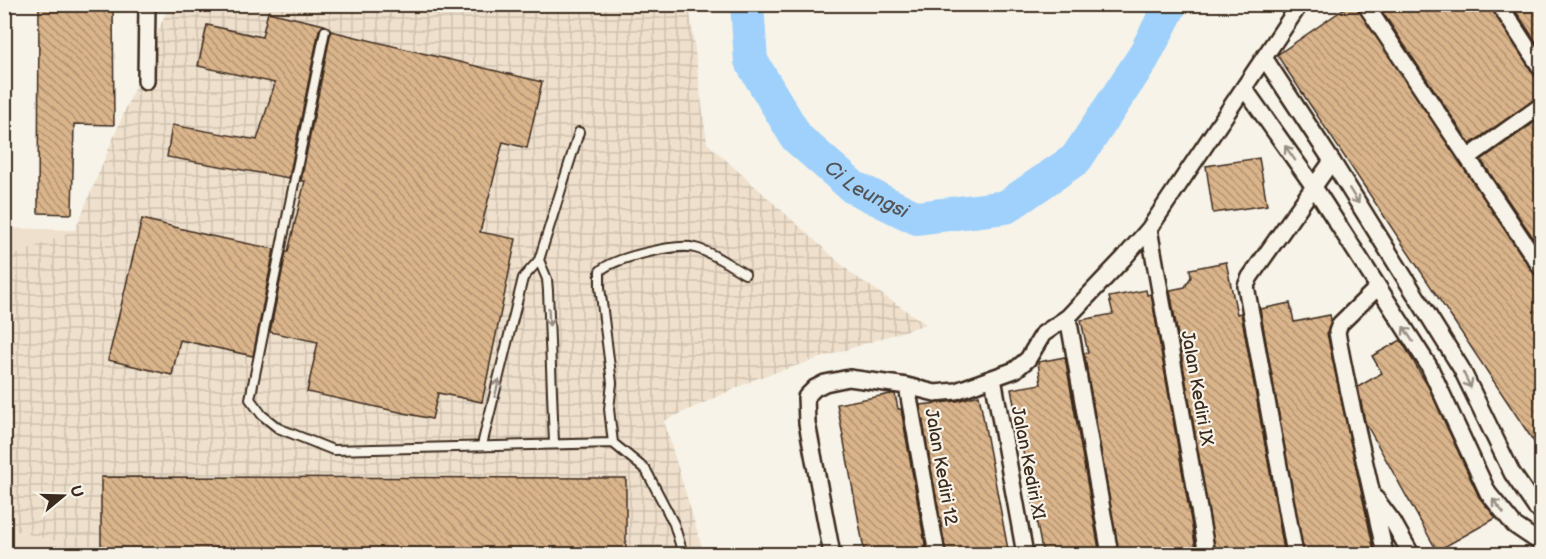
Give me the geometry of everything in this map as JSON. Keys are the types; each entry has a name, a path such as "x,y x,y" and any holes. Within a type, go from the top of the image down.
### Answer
{"street":[{"path":"146,81 147,4"},
{"path":"832,555 807,423 806,398 815,388 825,383 849,378 907,386 935,393 956,391 1015,370 1028,359 1043,334 1068,317 1149,229 1300,4"},
{"path":"1365,4 1542,269"},
{"path":"1499,4 1542,70"},
{"path":"1265,58 1461,368 1512,473 1536,508 1542,510"},
{"path":"1244,87 1314,187 1428,366 1488,493 1514,525 1542,544"},
{"path":"1468,157 1542,105"},
{"path":"1295,555 1246,286 1250,276 1332,161"},
{"name":"Jalan Kediri IX","path":"1149,229 1207,555"},
{"path":"1378,287 1340,324 1337,332 1348,395 1373,494 1385,555"},
{"path":"1068,317 1110,555"},
{"name":"Jalan Kediri XI","path":"993,378 1026,555"},
{"name":"Jalan Kediri 12","path":"907,386 937,555"},
{"path":"1373,494 1394,522 1411,555"}],"lane":[{"path":"325,31 250,399 262,415 278,428 333,450 613,443 646,470 674,524 683,555"},
{"path":"482,445 523,278 539,260 579,132"},
{"path":"613,443 609,409 612,383 600,271 604,267 632,257 682,246 696,248 745,273"},
{"path":"539,260 548,291 554,443"}],"shaded area":[{"path":"169,5 689,5 707,143 852,274 926,324 758,378 664,421 704,554 55,554 55,541 5,528 5,423 11,257 75,230"},
{"path":"5,228 75,230 5,423"},
{"path":"5,528 55,541 55,554 5,554"}],"building":[{"path":"39,4 113,4 114,125 74,124 72,214 38,213"},
{"path":"1351,4 1355,4 1534,274 1542,279 1542,454 1277,55"},
{"path":"1377,4 1489,4 1534,75 1542,80 1542,95 1470,144"},
{"path":"1511,4 1542,4 1542,51"},
{"path":"268,12 324,25 319,30 289,178 167,157 172,125 257,140 275,83 198,66 207,25 262,37"},
{"path":"331,31 542,82 527,148 503,142 480,232 516,239 482,402 438,393 432,419 307,392 318,342 270,332 286,252 288,252 305,181 301,181"},
{"path":"1542,117 1542,251 1481,160"},
{"path":"1259,158 1267,205 1213,213 1206,166"},
{"path":"142,219 274,249 253,356 180,340 172,375 108,360"},
{"path":"1226,262 1237,314 1241,313 1285,555 1216,555 1170,290 1185,287 1191,277 1190,269"},
{"path":"1146,290 1147,295 1151,294 1197,555 1119,555 1084,353 1088,353 1081,320 1113,314 1109,297"},
{"path":"1290,303 1294,322 1330,315 1331,320 1327,333 1375,555 1304,555 1260,309"},
{"path":"1401,340 1429,388 1479,497 1496,518 1437,551 1365,422 1358,387 1382,373 1372,356"},
{"path":"1065,357 1100,555 1043,555 1011,389 1041,384 1038,362"},
{"path":"895,394 898,409 901,409 927,555 865,555 837,404"},
{"path":"979,395 1009,555 946,555 920,405 957,401"},
{"path":"101,477 626,478 626,555 101,555"}],"waterway":[{"name":"Ci Leungsi","path":"747,4 751,61 797,138 853,187 917,218 1006,207 1076,159 1143,58 1171,4"}]}
